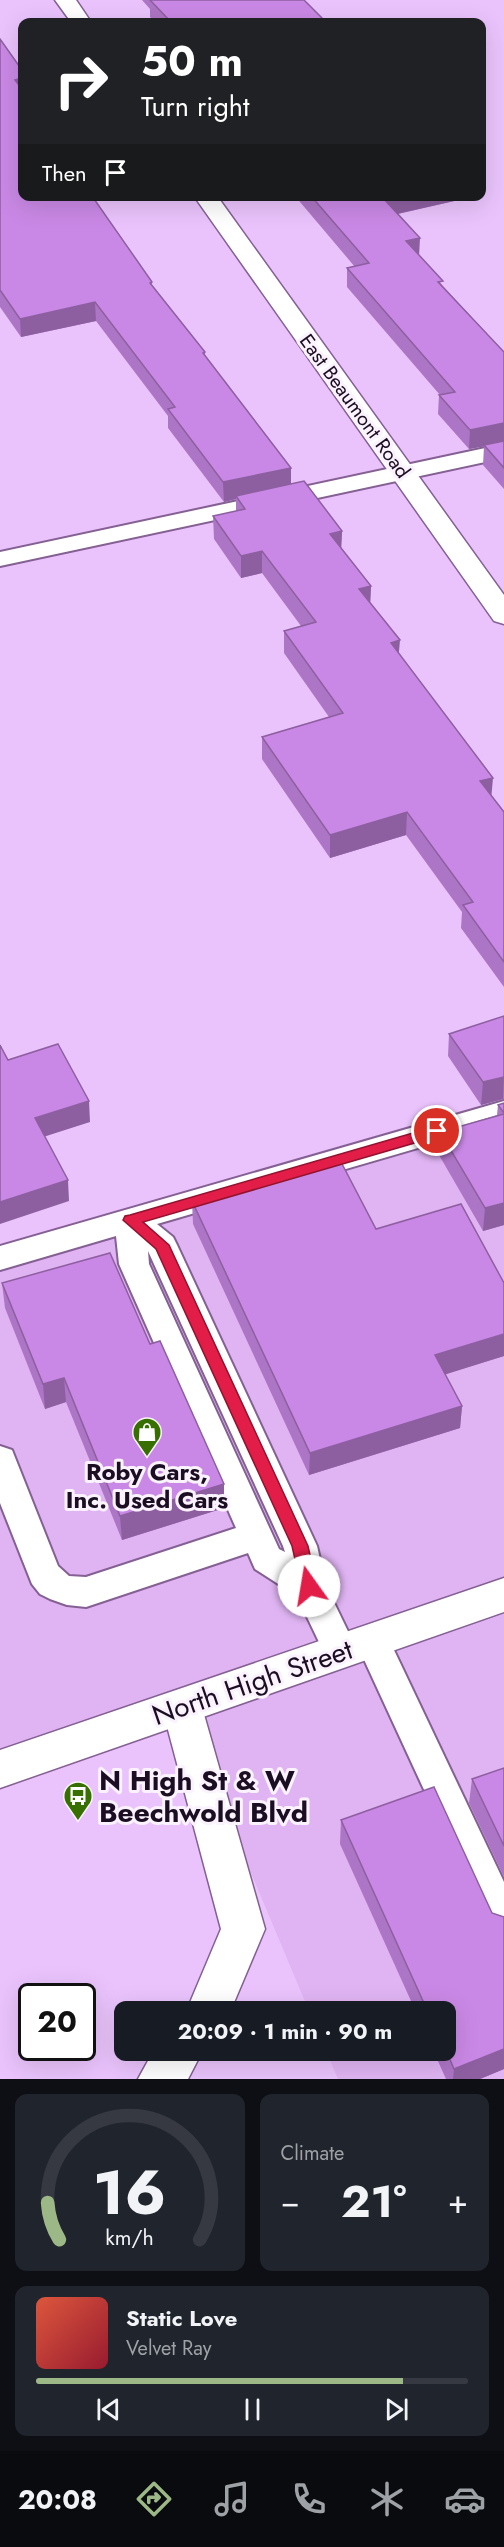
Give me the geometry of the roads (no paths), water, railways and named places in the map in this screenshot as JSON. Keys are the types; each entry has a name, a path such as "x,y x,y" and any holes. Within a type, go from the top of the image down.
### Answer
{"street":[{"path":"65,0 78,18"},
{"name":"East Beaumont Road","path":"209,201 504,615"},
{"name":"North High Street","path":"0,1769 504,1594"},
{"path":"185,1706 183,1711 243,1929 213,2001"},
{"path":"161,2079 173,2061"}],"lane":[{"path":"0,559 504,451"},
{"path":"0,1258 504,1112"},
{"path":"130,1220 134,1264 267,1559 309,1586 356,1646 504,1922"},
{"path":"130,1220 162,1245 300,1546 309,1586"},
{"path":"0,1460 44,1574 51,1584 66,1592 86,1592 257,1536"}],"place":[{"name":"Roby Cars, Inc. Used Cars","path":"147,1458"},
{"name":"N High St & W Beechwold Blvd","path":"78,1822"}]}
